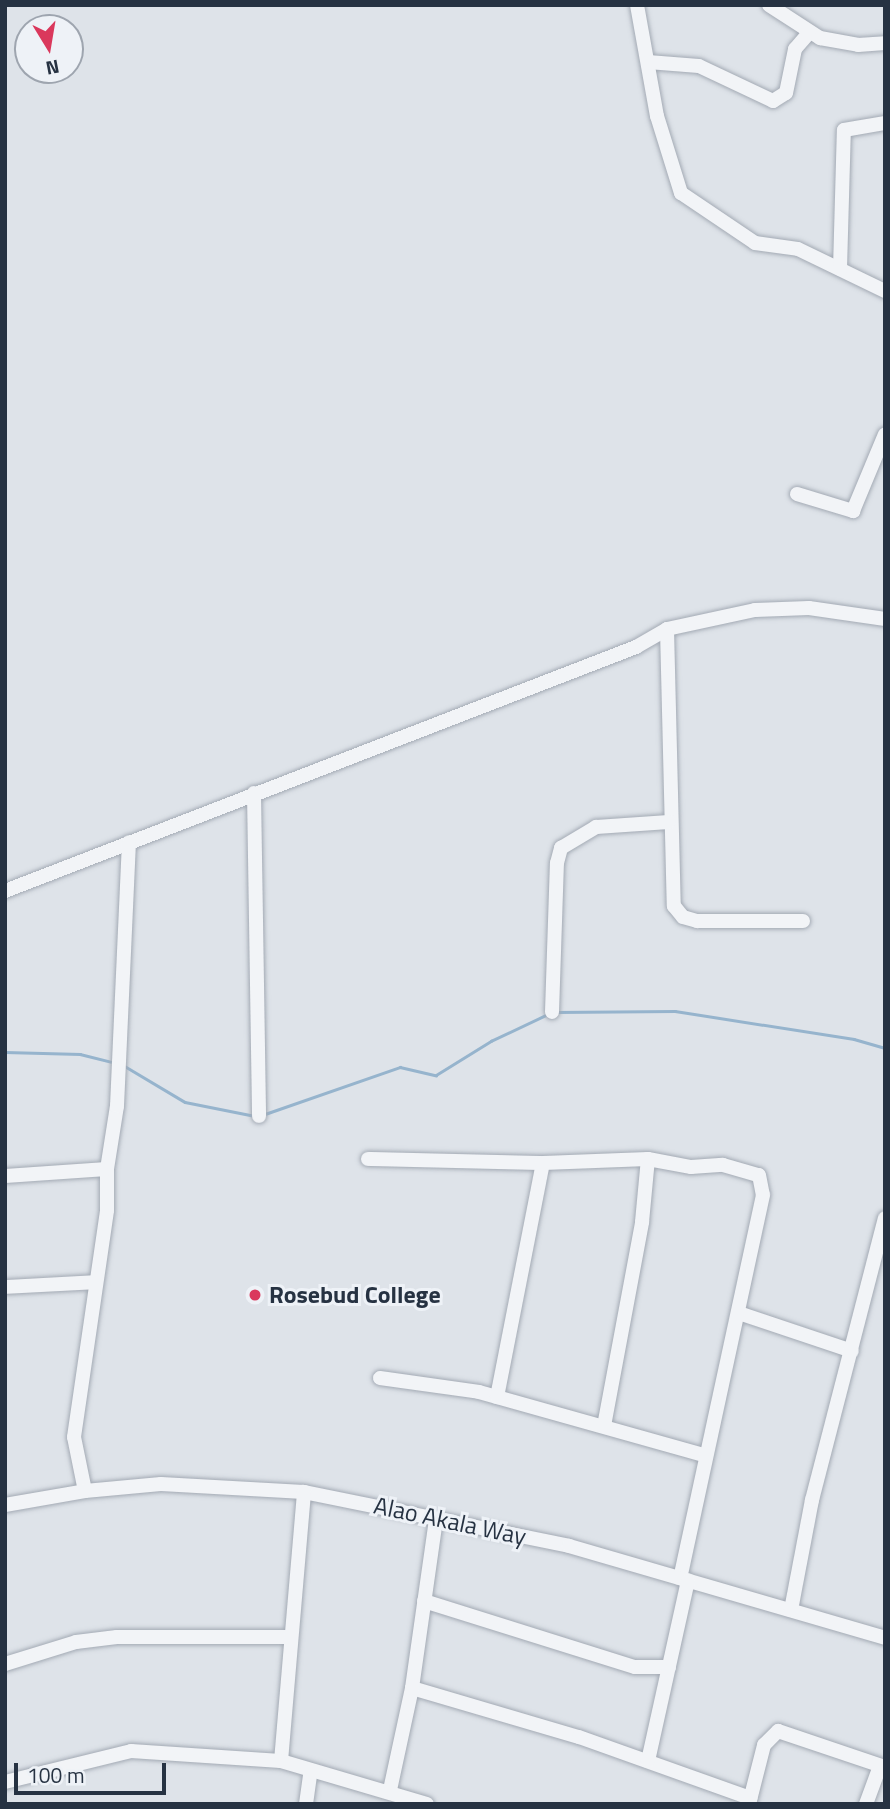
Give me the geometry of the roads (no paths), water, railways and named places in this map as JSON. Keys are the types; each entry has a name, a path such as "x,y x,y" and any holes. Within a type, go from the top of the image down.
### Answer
{"street":[{"path":"637,5 657,116 681,193 755,243 798,248 885,291"},
{"path":"769,5 809,33 858,45 885,43"},
{"path":"648,62 699,66 776,100 786,93 795,49 809,33"},
{"path":"840,268 844,130 885,123"},
{"path":"797,494 853,512 885,433"},
{"path":"5,891 513,695 667,629 755,610 809,608 885,619"},
{"path":"667,629 672,898 683,916 732,922 803,922"},
{"path":"254,793 259,1116"},
{"path":"552,1012 556,863 561,848 596,827 669,821"},
{"path":"85,1491 74,1437 107,1210 107,1169 117,1106 129,842"},
{"path":"368,1159 542,1163 648,1159 691,1167 737,1167 763,1180 739,1313 706,1456 669,1667 648,1761"},
{"path":"604,1426 642,1222 648,1159"},
{"path":"496,1397 542,1163"},
{"path":"5,1176 107,1169"},
{"path":"791,1611 813,1500 885,1218"},
{"path":"5,1287 96,1282"},
{"path":"739,1313 852,1351"},
{"path":"380,1378 496,1397 706,1456"},
{"name":"Alao Akala Way","path":"5,1505 85,1491 191,1483 304,1492 569,1546 885,1638"},
{"path":"281,1761 288,1637 304,1492"},
{"path":"390,1790 412,1689 436,1520"},
{"path":"424,1601 635,1667 669,1667"},
{"path":"5,1664 76,1642 117,1637 288,1637"},
{"path":"412,1689 648,1761 749,1801 764,1745 778,1731 883,1767 866,1804"},
{"path":"5,1782 118,1752 281,1761 390,1790 427,1804"},
{"path":"306,1804 312,1770"}],"waterway":[{"path":"556,1012 675,1011 854,1039 885,1048"},
{"path":"265,1114 400,1067 436,1075 491,1041 546,1015"},
{"path":"5,1052 80,1054 113,1062"},
{"path":"123,1065 185,1102 255,1116"}],"place":[{"name":"Rosebud College","path":"255,1295"}]}
